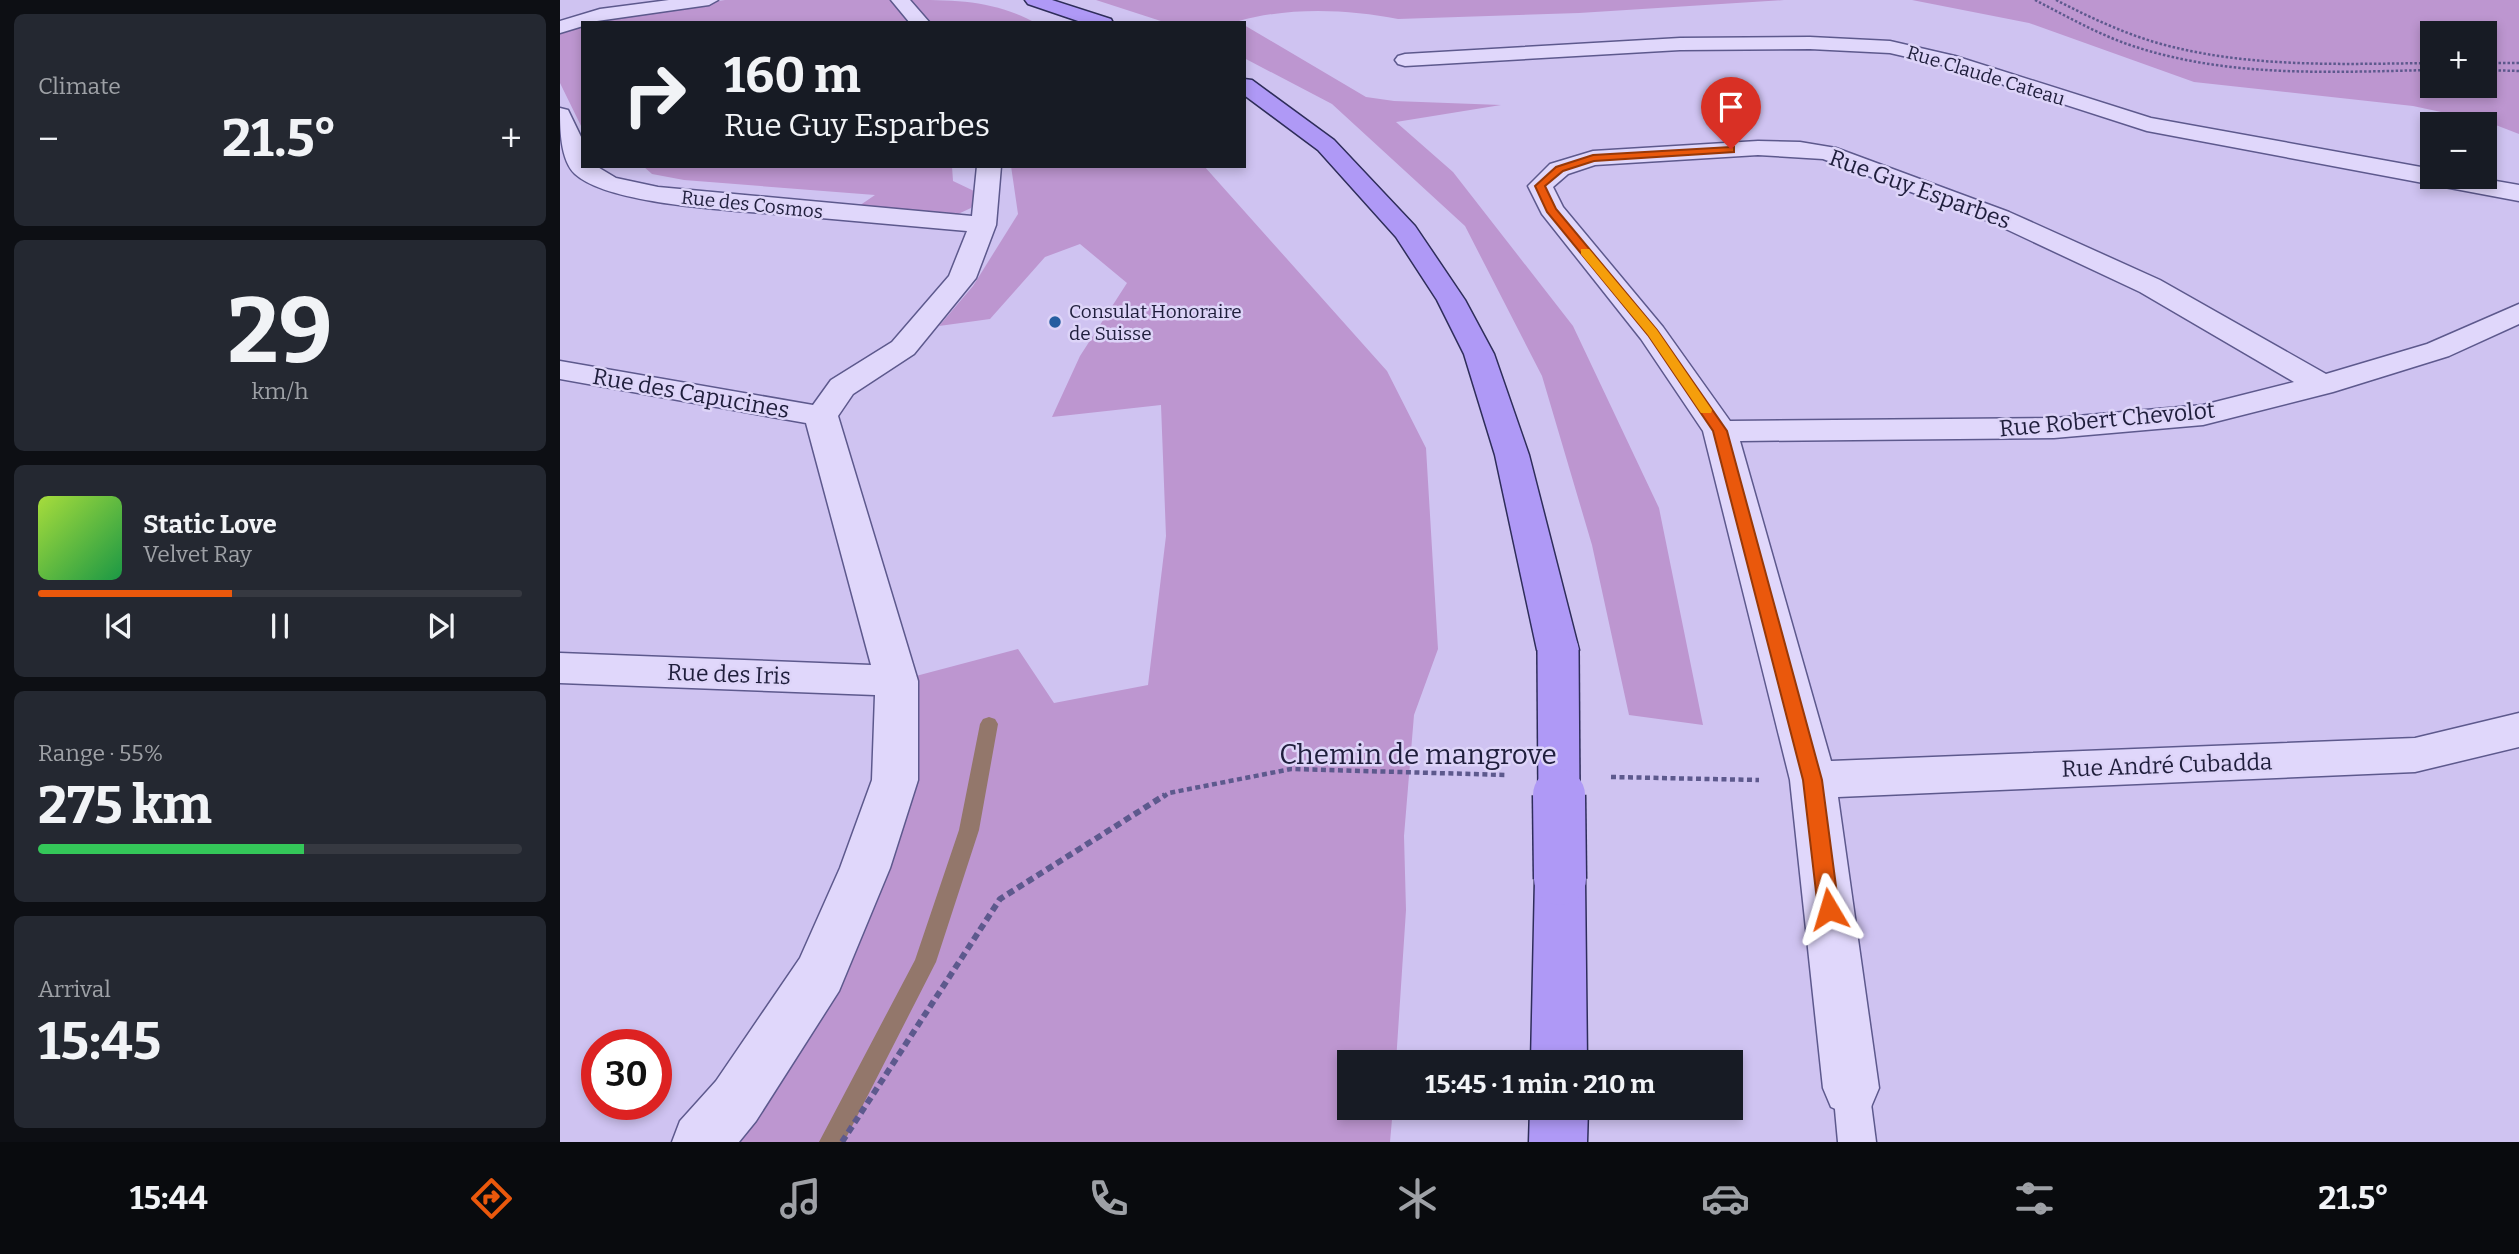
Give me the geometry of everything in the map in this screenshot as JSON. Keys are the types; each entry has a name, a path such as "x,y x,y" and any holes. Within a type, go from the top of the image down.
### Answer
{"main road":[{"path":"1034,0 1098,21"},
{"path":"1246,86 1326,145 1406,232 1451,300 1479,354 1512,455 1558,650 1559,1050"},
{"path":"1558,1142 1559,1120"}],"street":[{"path":"560,27 600,15 709,0"},
{"path":"900,0 919,21"},
{"name":"Rue Claude Cateau","path":"1405,60 1680,44 1810,43 1890,47 1948,60 2147,124 2420,173"},
{"name":"Rue des Cosmos","path":"560,115 581,164"},
{"name":"Rue Guy Esparbes","path":"1851,1088 1813,780 1720,431 1652,333 1551,209 1540,186 1559,169 1593,158 1704,151 1800,149 1828,153 2000,216 2150,286 2322,385"},
{"name":"Rue des Cosmos","path":"583,168 608,183 658,195 983,225"},
{"path":"701,1142 736,1101 820,974 865,868 895,780 897,681 821,416 842,387 903,348 962,278 983,225 989,168"},
{"name":"Rue Claude Cateau","path":"2497,189 2519,193"},
{"name":"Rue Robert Chevolot","path":"1720,431 2054,428 2203,415 2322,385 2438,351 2519,313"},
{"name":"Rue des Capucines","path":"560,370 821,416"},
{"name":"Rue des Iris","path":"560,668 897,681"},
{"name":"Rue André Cubadda","path":"1813,780 2415,754 2519,730"}],"lane":[{"path":"1851,1088 1857,1142"}],"path":[{"path":"2035,0 2134,47 2186,59 2253,69 2309,72 2420,70"},
{"path":"2056,0 2118,28 2165,45 2211,55 2269,62 2420,63"},
{"path":"2497,62 2519,63"},
{"path":"2497,70 2519,71"},
{"name":"Chemin de mangrove","path":"842,1142 1000,899 1169,793 1291,769 1514,775"},
{"path":"1598,777 1813,780"}],"shaded area":[{"path":"725,0 893,0 912,21 590,21"},
{"path":"908,0 974,3 1005,10 1032,21 926,21"},
{"path":"1096,0 1784,0 1579,13 1398,19 1318,11 1277,13 1239,21 1161,21"},
{"path":"1912,0 2519,0 2519,134 2497,125 2497,112 2441,112 2413,106 2194,82 2029,23"},
{"path":"581,24 581,126 560,83 560,31"},
{"path":"1246,26 1366,97 1394,101 1501,105 1396,122 1453,172 1573,326 1659,508 1703,725 1629,715 1592,545 1542,376 1465,226 1332,104 1246,59"},
{"path":"645,168 952,168 953,181 974,191 976,198 971,208 958,214 856,208 875,195 684,180 652,174"},
{"path":"1011,168 1206,168 1387,371 1426,448 1438,649 1414,715 1404,836 1406,910 1397,1050 1337,1050 1337,1120 1392,1120 1390,1142 701,1142 865,868 897,681 1018,649 1054,703 1148,685 1166,536 1161,405 1052,417 1080,356 1127,283 1080,244 1045,257 990,319 939,326 973,286 1018,214"}],"waterway":[{"path":"831,1142 925,962 969,830 989,724"}],"slow traffic":[{"path":"1585,252 1652,333 1706,410"}],"place":[{"name":"Consulat Honoraire de Suisse","path":"1055,322"}],"route":[{"path":"1731,149 1593,158 1559,169 1540,186 1551,209 1652,333 1720,431 1813,780 1829,909"}]}
